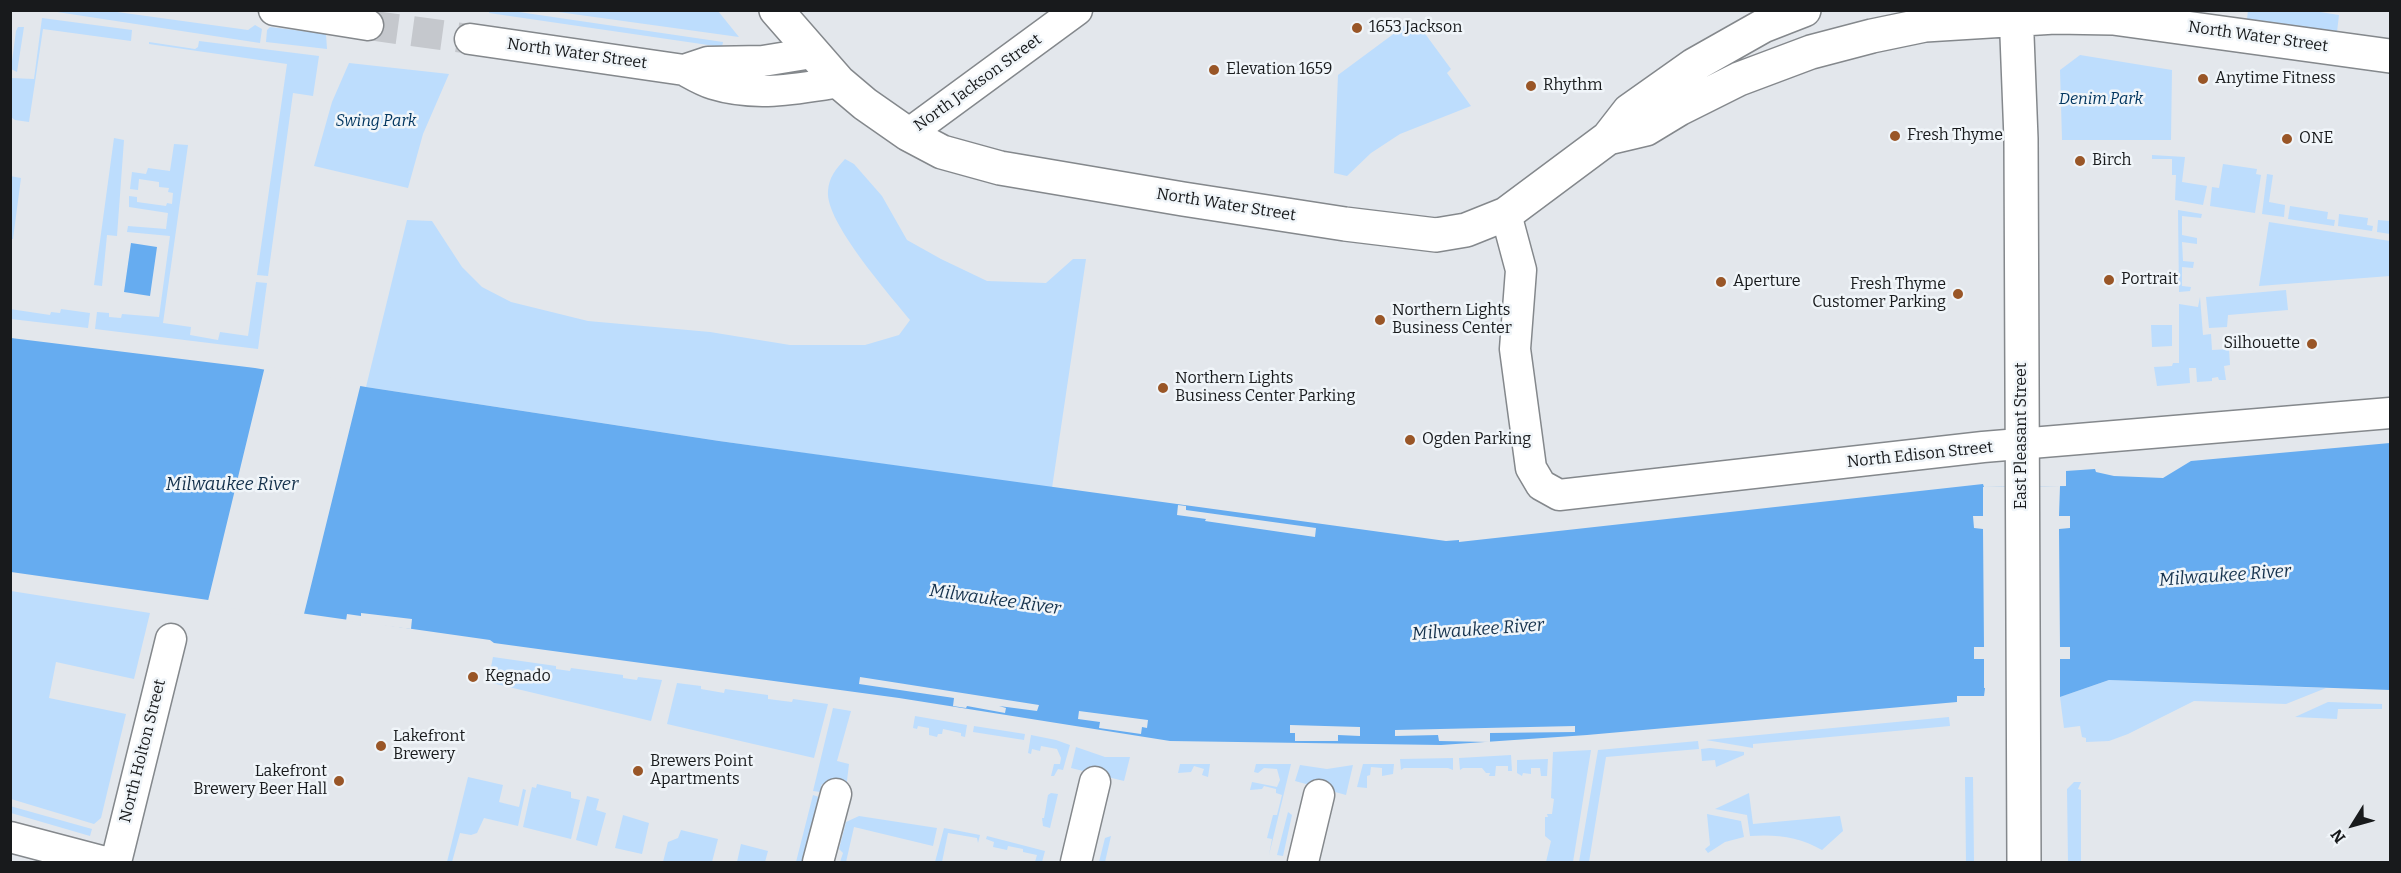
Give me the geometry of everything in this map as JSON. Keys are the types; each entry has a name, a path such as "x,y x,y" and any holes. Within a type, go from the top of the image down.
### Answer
{"main road":[{"path":"776,10 812,53"},
{"name":"North Water Street","path":"812,53 839,82 865,104 908,134 942,152 1000,168 1194,201 1436,235 1456,233 1506,214 1608,138 1629,111 1694,65 1762,26 1804,10"},
{"name":"North Water Street","path":"1608,138 1646,129 1679,109 1739,79 1819,50 1925,25 2016,15 2113,18 2391,56"},
{"name":"East Pleasant Street","path":"2016,15 2021,139 2024,862"}],"street":[{"name":"North Jackson Street","path":"908,134 1077,10"},
{"path":"290,12 368,25"},
{"name":"North Water Street","path":"470,39 684,70 713,84 754,90 782,91 839,82"},
{"name":"North Water Street","path":"684,70 708,62 763,62 812,53"},
{"name":"North Edison Street","path":"1506,214 1521,270 1515,349 1531,468 1541,485 1559,495 1983,447 2391,414"},
{"name":"North Holton Street","path":"116,862 171,639"},
{"path":"1076,862 1095,782"},
{"path":"819,862 836,794"},
{"path":"1303,862 1319,795"},
{"path":"10,837 105,862"}],"green space":[{"path":"44,10 110,11 248,30 255,25 262,29 260,43"},
{"path":"490,10 512,11 723,42 722,47 489,13"},
{"path":"2248,10 2308,10 2339,15 2337,32 2247,19"},
{"path":"551,11 718,11 739,37"},
{"path":"42,18 132,30 131,41 43,29 29,122 15,120 11,117 11,78 34,79"},
{"path":"1411,21 1426,35 1451,69 1447,73 1471,106 1400,134 1371,153 1347,176 1334,173 1338,75"},
{"path":"18,27 24,27 17,72 11,69"},
{"path":"270,27 326,34 327,49 266,42 267,30"},
{"path":"199,41 319,56 313,96 293,93 268,276 257,275 287,64 149,44 149,42 195,49"},
{"name":"Denim Park","path":"2080,55 2172,70 2171,140 2062,140 2060,70"},
{"name":"Swing Park","path":"349,63 449,74 423,134 408,188 314,166 332,102"},
{"path":"114,138 124,140 117,236 107,235 102,286 94,285"},
{"path":"174,144 188,145 163,323 191,327 190,335 218,340 220,332 248,336 256,282 267,283 258,349 95,329 97,312 109,313 109,317 121,318 122,314 159,317 170,236 127,232 128,226 166,229 168,213 129,207 129,196 137,197 137,202 166,206 167,203 172,204 173,193 168,192 169,188 159,187 159,182 139,179 138,190 130,189 132,172 146,174 148,168 170,171"},
{"path":"2152,155 2185,157 2182,182 2207,186 2203,205 2175,200 2176,175 2172,175 2172,159 2152,159"},
{"path":"845,159 854,164 882,196 907,240 987,281 1046,283 1073,259 1086,259 1052,488 719,441 366,387 407,220 432,221 462,267 482,287 511,302 588,321 710,332 790,345 865,345 899,335 910,320 860,258 837,221 830,204 828,191 831,177"},
{"path":"2223,164 2257,169 2256,174 2261,175 2255,213 2210,206 2212,187 2219,188"},
{"path":"2267,174 2273,175 2269,202 2285,205 2284,217 2262,214"},
{"path":"10,176 21,178 13,239 10,239"},
{"path":"2290,206 2328,212 2327,219 2335,220 2334,226 2288,219"},
{"path":"2178,210 2202,214 2201,218 2182,216 2182,235 2197,238 2197,244 2182,242 2183,261 2194,262 2193,268 2182,267 2182,286 2191,287 2190,291 2179,292"},
{"path":"2339,214 2368,218 2367,225 2373,226 2372,231 2338,226"},
{"path":"2378,220 2390,221 2390,234 2377,232"},
{"path":"2269,222 2390,241 2390,276 2259,286"},
{"path":"2286,290 2288,310 2228,315 2227,327 2209,328 2206,297"},
{"path":"2200,297 2203,335 2211,334 2212,350 2229,349 2230,365 2224,366 2226,380 2219,380 2218,377 2212,378 2212,381 2197,382 2196,368 2189,368 2190,383 2157,386 2154,367 2172,366 2173,363 2179,363 2179,304 2198,307"},
{"path":"10,309 50,315 51,312 60,313 61,309 90,313 88,328 11,319"},
{"path":"2151,325 2172,325 2172,346 2152,347"},
{"path":"11,591 150,613 134,679 56,662 49,698 126,714 101,818 94,824 11,799"},
{"path":"493,657 556,666 556,669 570,671 571,668 623,675 623,678 637,680 638,677 662,680 651,721 488,682"},
{"path":"2109,680 2326,688 2286,704 2194,701 2128,734 2109,741 2086,742 2086,738 2082,737 2080,726 2064,728 2060,697"},
{"path":"677,683 701,686 701,689 724,693 725,689 768,695 768,699 792,702 793,699 828,704 814,758 667,724"},
{"path":"2328,702 2382,704 2382,709 2338,709 2337,719 2295,717"},
{"path":"833,708 851,711 837,761 849,764 846,789 822,784 820,792 813,791"},
{"path":"915,716 967,725 965,737 961,736 961,733 943,729 942,734 938,734 937,737 929,735 929,728 918,726 917,729 913,728"},
{"path":"1949,717 1950,726 1753,744 1753,748 1706,740"},
{"path":"974,726 1025,734 1024,740 973,732"},
{"path":"1031,735 1070,745 1063,770 1058,769 1054,776 1051,776 1054,764 1060,764 1061,758 1057,749 1041,746 1040,751 1032,749 1031,754 1028,753"},
{"path":"1698,741 1699,749 1606,757 1589,862 1579,862 1598,750"},
{"path":"1076,747 1105,757 1130,757 1124,781 1071,768"},
{"path":"1701,749 1744,752 1744,755 1716,767 1715,760 1702,761"},
{"path":"1591,750 1573,862 1546,862 1551,841 1545,836 1545,817 1548,817 1547,814 1552,814 1554,799 1551,798 1553,752"},
{"path":"1511,755 1512,771 1508,771 1508,766 1496,766 1495,776 1489,776 1490,773 1486,773 1482,768 1460,770 1459,758"},
{"path":"1453,758 1453,770 1404,768 1401,770 1400,759"},
{"path":"1548,759 1547,776 1541,776 1540,768 1531,768 1531,774 1523,773 1522,776 1517,773 1517,760"},
{"path":"1180,764 1210,764 1208,777 1202,775 1204,769 1194,766 1191,772 1178,773"},
{"path":"1256,764 1291,764 1269,855 1272,839 1267,838 1273,815 1277,815 1282,795 1276,793 1276,789 1264,786 1262,789 1250,790 1252,782 1277,787 1280,780 1277,769 1264,768 1258,773 1254,772"},
{"path":"1363,764 1394,764 1393,774 1382,776 1382,768 1371,767 1370,775 1367,776 1367,788 1357,787"},
{"path":"1300,765 1327,769 1353,765 1346,795 1295,781"},
{"path":"468,777 503,785 499,802 519,807 523,789 526,790 518,826 484,818 477,833 471,835 460,833 452,862 447,862"},
{"path":"1965,777 1973,777 1974,862 1966,862"},
{"path":"2074,782 2081,782 2078,789 2081,790 2081,862 2068,862 2067,789"},
{"path":"537,784 571,792 571,798 580,800 571,839 523,827 532,787 536,788"},
{"path":"1749,793 1753,824 1840,816 1843,831 1822,850 1788,837 1750,836 1747,815 1715,809"},
{"path":"1058,794 1050,828 1043,826 1042,818 1044,818 1048,795"},
{"path":"813,795 819,797 803,862 796,862"},
{"path":"587,796 599,799 596,810 606,813 597,846 576,840"},
{"path":"10,806 92,829 90,836 11,813"},
{"path":"1288,812 1292,815 1283,856 1277,855"},
{"path":"1707,814 1741,821 1744,837 1725,842 1708,853 1705,849 1710,845"},
{"path":"623,815 649,823 642,854 615,848"},
{"path":"859,816 937,828 933,846 854,827 846,862 840,862 843,853 839,849 846,822"},
{"path":"944,828 980,835 978,843 977,838 948,833 942,862 935,862"},
{"path":"681,830 718,839 712,862 663,862 668,842 678,838"},
{"path":"987,836 1045,851 1042,862 1035,862 1037,855 1023,852 1023,849 1008,846 1007,850 993,847 994,842 986,839"},
{"path":"1111,836 1105,862 1099,862 1105,838"},
{"path":"741,844 768,851 765,862 737,862"}],"water":[{"path":"131,243 157,247 150,296 124,292"},
{"name":"Milwaukee River","path":"11,338 255,368 719,441 1446,541 1459,540 1459,542 1983,484 1984,487 2066,486 2066,471 2095,469 2096,472 2114,476 2163,478 2191,461 2390,443 2390,690 2109,680 2060,697 2060,688 1985,688 1984,696 1957,696 1957,702 1587,735 1441,745 1170,741 899,698 494,643 490,640 11,572"}],"pier":[{"path":"265,366 361,383 303,618 207,605"},
{"path":"2060,486 2059,516 2070,516 2070,528 2059,529 2060,647 2070,647 2070,659 2060,659 2060,688 1984,688 1984,659 1974,659 1974,647 1984,647 1983,529 1974,528 1973,516 1983,516 1983,487"},
{"path":"1178,505 1186,506 1186,510 1316,528 1315,537 1177,515"},
{"path":"361,613 412,619 411,629 346,621 347,614 361,616"},
{"path":"860,677 1039,705 1037,711 999,706 1006,708 1005,713 967,706 966,708 953,706 954,698 859,684"},
{"path":"1079,711 1148,720 1147,728 1142,727 1141,734 1099,728 1100,722 1078,719"},
{"path":"1290,725 1360,727 1360,736 1338,735 1338,741 1295,741 1295,733 1290,733"},
{"path":"1575,726 1575,732 1490,733 1490,742 1439,741 1438,735 1395,736 1395,730"}],"tunnel":[{"path":"368,25 470,39"}],"place":[{"name":"1653 Jackson","path":"1357,28"},
{"name":"Elevation 1659","path":"1214,70"},
{"name":"Anytime Fitness","path":"2203,79"},
{"name":"Rhythm","path":"1531,86"},
{"name":"Fresh Thyme","path":"1895,136"},
{"name":"ONE","path":"2287,139"},
{"name":"Birch","path":"2080,161"},
{"name":"Portrait","path":"2109,280"},
{"name":"Aperture","path":"1721,282"},
{"name":"Fresh Thyme Customer Parking","path":"1958,294"},
{"name":"Northern Lights Business Center","path":"1380,320"},
{"name":"Silhouette","path":"2312,344"},
{"name":"Northern Lights Business Center Parking","path":"1163,388"},
{"name":"Ogden Parking","path":"1410,440"},
{"name":"Kegnado","path":"473,677"},
{"name":"Lakefront Brewery","path":"381,746"},
{"name":"Brewers Point Apartments","path":"638,771"},
{"name":"Lakefront Brewery Beer Hall","path":"339,781"}]}
